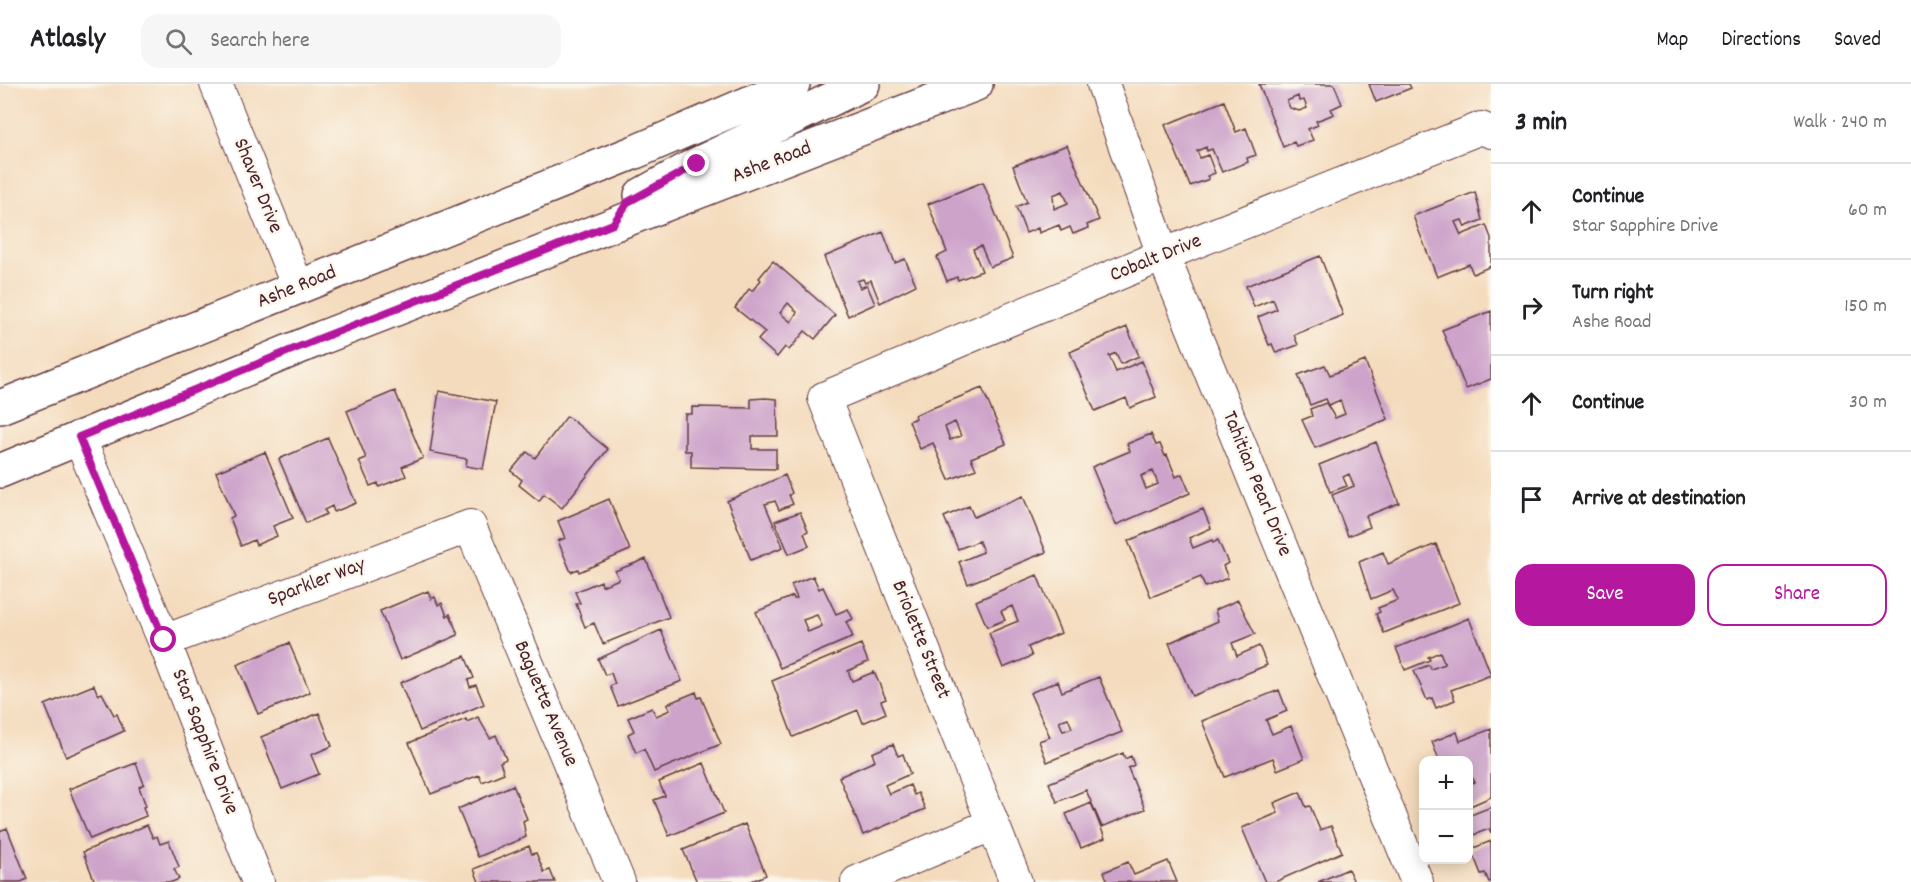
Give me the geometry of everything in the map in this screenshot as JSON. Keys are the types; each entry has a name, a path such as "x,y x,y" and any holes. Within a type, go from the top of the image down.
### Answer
{"main road":[{"name":"Ashe Road","path":"0,407 635,152 793,84"},
{"path":"613,224 628,202 697,164 862,84"},
{"name":"Ashe Road","path":"0,471 321,338 976,84"}],"street":[{"name":"Shaver Drive","path":"216,84 298,287"},
{"name":"Tahitian Pearl Drive","path":"1103,84 1163,255 1417,882"},
{"name":"Cobalt Drive","path":"824,398 1163,255 1481,128 1491,132"},
{"name":"Briolette Street","path":"824,398 1016,882"},
{"name":"Star Sapphire Drive","path":"79,437 164,640 258,882"},
{"name":"Sparkler Way","path":"164,640 470,526"},
{"name":"Baguette Avenue","path":"470,526 619,882"},
{"path":"857,882 993,824"}],"building":[{"path":"1259,84 1334,84 1342,104 1331,109 1334,114 1316,121 1318,125 1308,129 1313,140 1296,146 1294,142 1283,147","holes":["1298,96 1299,101 1304,100 1307,108 1299,111 1290,108 1287,101"]},
{"path":"1369,84 1409,84 1411,88 1376,102"},
{"path":"1224,101 1236,132 1246,128 1256,155 1247,158 1248,162 1222,172 1212,149 1207,151 1206,147 1197,151 1200,158 1208,155 1215,173 1207,176 1209,179 1190,186 1165,125"},
{"path":"1067,145 1099,220 1087,225 1088,228 1073,234 1070,227 1061,231 1059,225 1039,233 1038,228 1026,233 1016,207 1027,202 1013,166","holes":["1063,191 1068,203 1054,209 1053,195"]},
{"path":"983,182 1013,258 990,267 981,246 973,249 982,271 958,280 957,277 947,281 937,257 947,252 928,204"},
{"path":"1475,192 1482,220 1465,227 1462,220 1455,222 1461,235 1486,225 1491,238 1491,266 1473,274 1469,264 1437,277 1413,216"},
{"path":"883,232 895,263 905,259 916,285 880,303 871,280 865,283 863,279 857,281 860,288 867,285 875,304 848,316 824,257"},
{"path":"1320,256 1343,315 1294,335 1298,345 1276,353 1272,344 1269,345 1258,317 1277,309 1273,299 1254,307 1246,286"},
{"path":"773,261 835,315 815,339 805,331 789,350 785,347 777,357 758,340 765,332 735,308 749,289 752,291 761,280 759,278","holes":["788,303 797,312 791,322 780,313"]},
{"path":"1491,311 1491,379 1466,389 1442,330"},
{"path":"1127,327 1139,356 1121,364 1116,353 1109,356 1116,372 1142,361 1156,397 1130,408 1126,398 1095,411 1070,352"},
{"path":"1365,361 1388,419 1315,448 1302,420 1312,416 1310,409 1326,403 1335,418 1345,414 1340,400 1329,405 1326,399 1310,405 1298,375 1325,365 1330,375"},
{"path":"982,388 1006,444 971,458 976,469 949,480 933,443 920,449 909,421 916,418 915,415","holes":["955,422 961,436 950,440 945,427"]},
{"path":"395,391 423,458 402,467 406,476 379,487 378,483 370,486 359,461 366,458 347,411"},
{"path":"439,391 496,402 483,469 466,466 467,459 430,452"},
{"path":"751,399 777,399 778,436 752,436 752,449 776,449 776,469 691,467 691,451 685,451 685,414 692,414 692,407 751,408"},
{"path":"567,416 608,449 562,508 544,494 539,501 519,485 522,480 511,471 527,452 535,458"},
{"path":"1151,434 1156,445 1160,444 1165,456 1167,455 1176,477 1182,474 1190,493 1116,525 1092,467 1130,451 1127,444","holes":["1153,471 1158,484 1146,489 1141,476"]},
{"path":"328,438 356,503 334,512 332,506 324,510 327,514 306,523 279,459"},
{"path":"1376,442 1399,503 1366,516 1370,527 1348,536 1332,495 1354,486 1349,474 1343,477 1347,486 1330,492 1319,465"},
{"path":"265,452 293,518 273,526 277,536 256,545 254,540 241,546 230,518 234,516 216,472"},
{"path":"785,475 792,493 789,495 793,504 779,510 775,501 765,504 783,547 751,560 727,501"},
{"path":"1023,496 1046,552 968,584 959,562 983,552 979,541 958,549 944,517 969,506 974,517"},
{"path":"609,499 630,550 579,572 578,569 571,572 558,541 565,538 558,521"},
{"path":"1203,509 1211,528 1189,538 1193,548 1212,540 1213,543 1218,540 1228,563 1223,566 1228,578 1205,587 1201,577 1151,597 1128,541"},
{"path":"800,512 808,531 804,533 809,546 789,554 775,521"},
{"path":"1436,544 1459,603 1384,633 1376,614 1380,612 1378,608 1398,600 1393,590 1371,599 1359,562 1383,552 1388,564"},
{"path":"646,559 669,617 603,644 594,623 585,627 576,604 580,603 575,592 601,581 602,586 619,579 615,571"},
{"path":"1037,575 1061,633 1028,647 1032,656 1003,668 989,633 1018,621 1012,606 1001,611 1005,620 987,627 976,601"},
{"path":"813,576 819,589 823,587 836,614 848,609 853,619 846,622 853,637 780,668 756,612 793,596 794,599 797,598 791,585","holes":["817,615 822,626 808,632 803,620"]},
{"path":"428,591 431,599 435,597 438,605 442,603 447,616 450,614 458,635 400,660 380,611"},
{"path":"1238,600 1255,634 1232,643 1237,656 1259,646 1267,665 1192,696 1169,643 1218,621 1215,610"},
{"path":"1469,618 1491,675 1451,690 1455,700 1436,708 1432,698 1427,700 1414,671 1429,665 1431,669 1445,664 1440,652 1428,657 1430,660 1405,670 1396,648"},
{"path":"661,630 682,681 618,706 610,686 615,684 611,673 605,675 598,659"},
{"path":"289,643 310,692 258,714 237,665"},
{"path":"861,644 868,662 848,671 852,681 874,672 886,699 881,701 886,713 863,723 858,710 793,737 772,681"},
{"path":"465,656 474,678 468,680 470,687 476,685 484,704 420,731 400,683"},
{"path":"1099,677 1122,732 1047,762 1039,741 1050,737 1030,693 1058,681 1062,692","holes":["1068,718 1072,728 1063,731 1059,721"]},
{"path":"94,685 98,695 102,693 114,715 117,714 124,731 66,757 45,705"},
{"path":"1279,690 1287,711 1266,720 1272,734 1291,726 1304,759 1277,770 1273,758 1225,777 1202,721"},
{"path":"696,692 698,698 701,697 721,744 654,772 644,749 636,753 628,734 634,731 628,718 652,708 656,716 670,710 667,704"},
{"path":"319,713 332,746 311,755 319,774 282,789 261,737"},
{"path":"478,717 490,738 496,735 506,759 500,762 504,773 482,782 479,775 431,794 409,743 466,719 467,722"},
{"path":"1491,729 1491,797 1473,805 1473,783 1475,782 1473,756 1437,756 1432,742 1457,732 1460,741"},
{"path":"893,744 898,756 903,754 910,774 885,785 889,794 910,785 914,795 918,793 925,809 863,835 839,777 875,761 872,753"},
{"path":"1123,753 1125,759 1131,756 1134,765 1128,768 1145,809 1102,827 1086,790 1057,802 1049,783"},
{"path":"136,763 144,784 139,787 146,806 143,807 146,816 90,839 69,789"},
{"path":"704,763 724,813 669,836 654,800 665,796 659,782"},
{"path":"513,785 527,819 523,821 526,837 478,857 458,809"},
{"path":"1300,792 1306,807 1310,806 1320,830 1331,826 1342,852 1275,882 1265,882 1242,828 1278,813 1274,803"},
{"path":"1091,803 1105,838 1081,848 1066,814"},
{"path":"1491,807 1491,834 1489,829 1473,835 1473,814"},
{"path":"745,824 766,875 749,882 697,882 683,850"},
{"path":"147,825 153,838 157,836 160,844 169,841 179,867 174,869 179,879 172,882 95,882 83,852"},
{"path":"7,828 27,879 21,882 0,882 0,831"},
{"path":"1491,841 1491,882 1485,873 1481,874 1473,848"},
{"path":"529,846 532,854 536,853 544,872 550,870 555,882 479,882 474,869"},
{"path":"1168,861 1177,882 1108,882 1104,872 1128,862 1134,875"},
{"path":"1348,869 1354,882 1318,882"}],"route":[{"path":"164,640 79,437 321,338 613,224 628,202 697,164"}]}
